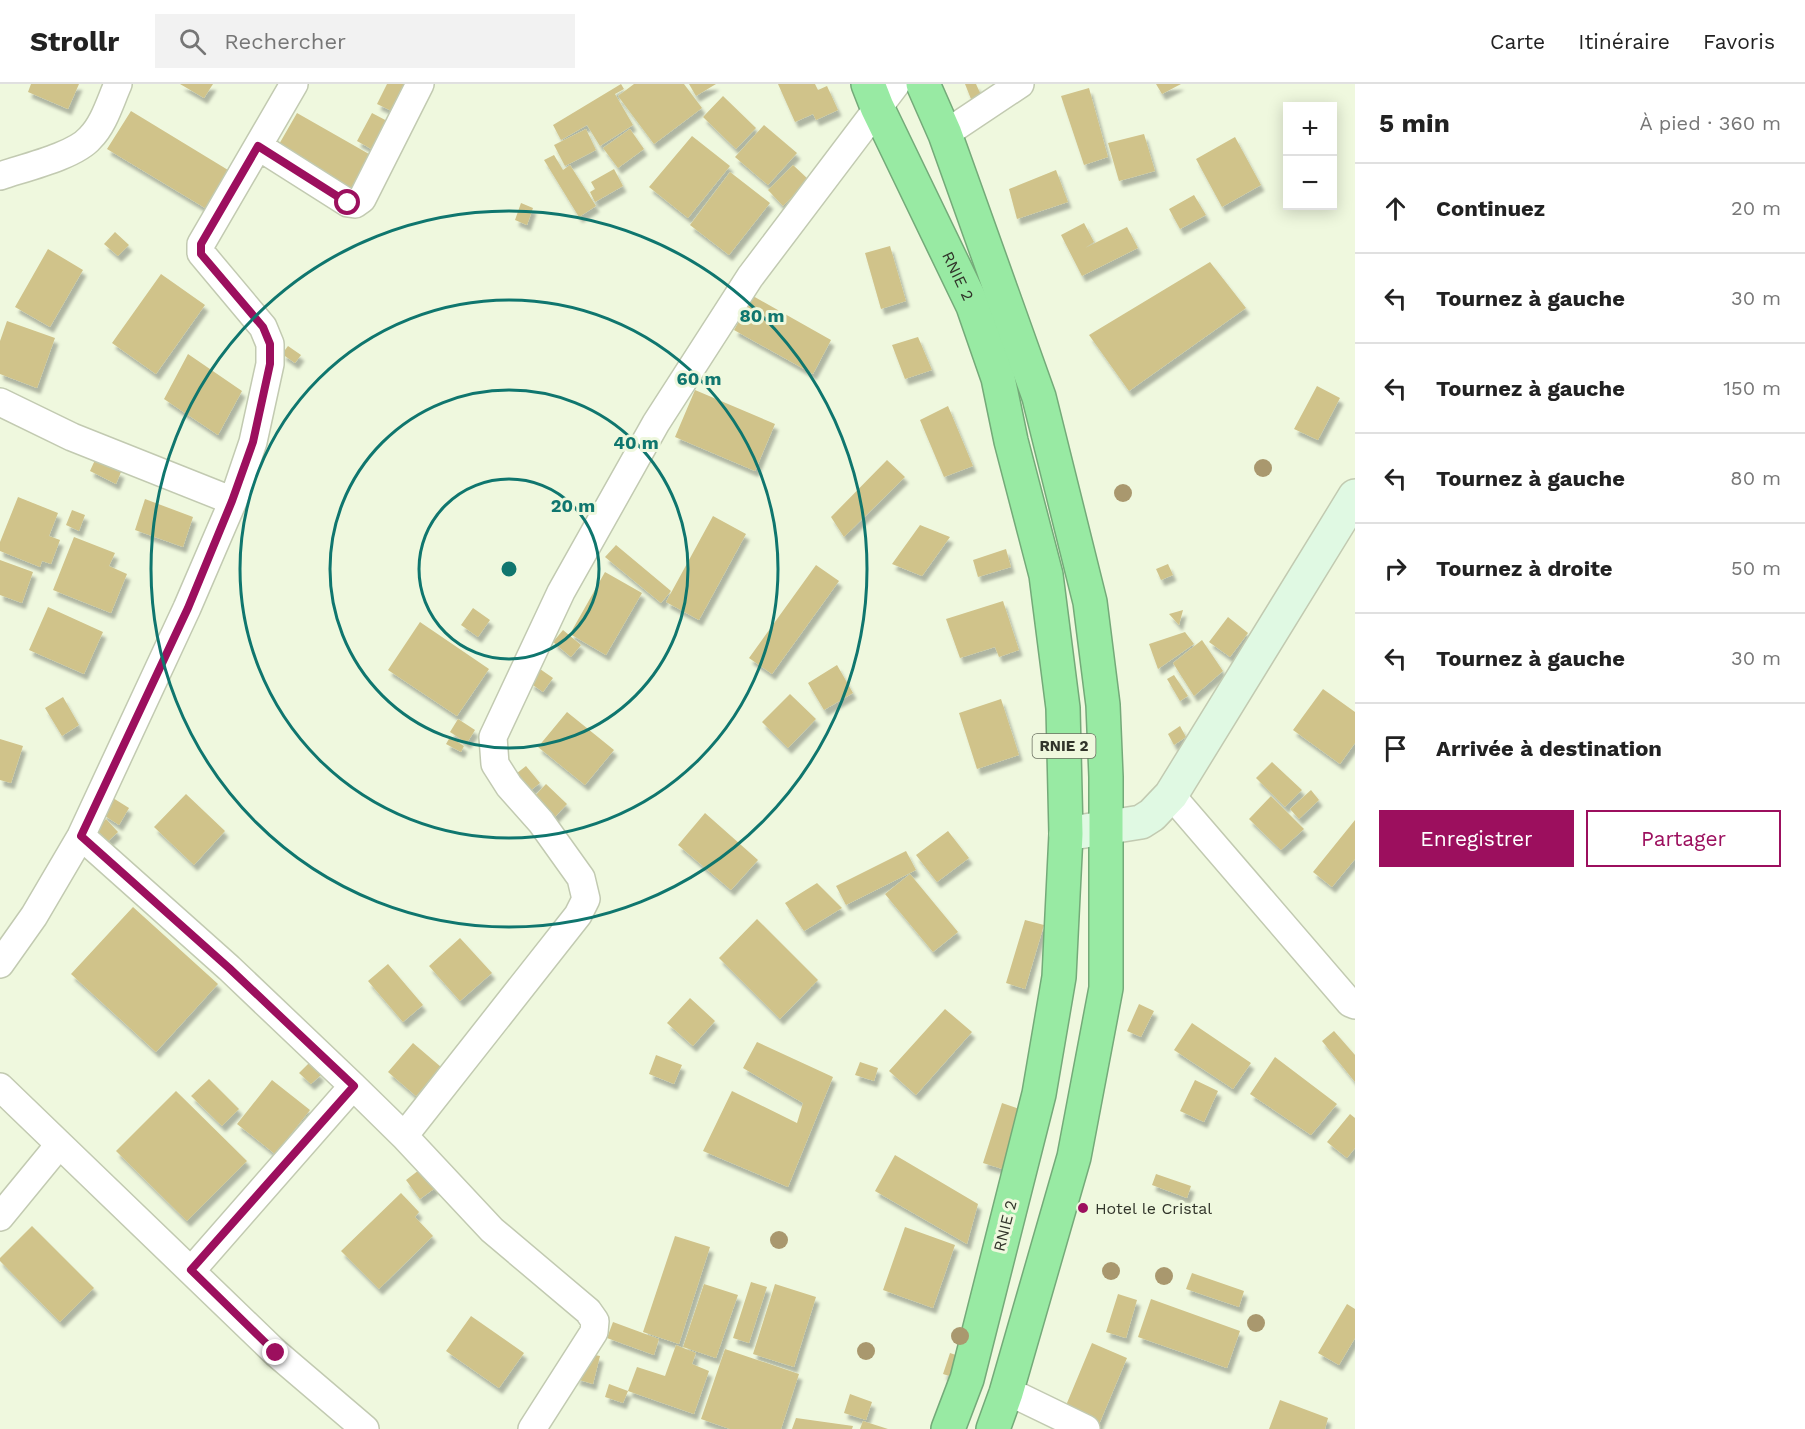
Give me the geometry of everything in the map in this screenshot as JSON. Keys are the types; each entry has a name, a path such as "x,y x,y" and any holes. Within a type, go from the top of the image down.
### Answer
{"highway":[{"name":"RNIE 2","path":"923,84 945,134 1039,397 1078,546 1090,602 1103,705 1107,828 1106,988 1074,1157 1006,1393 993,1429"},
{"name":"RNIE 2","path":"880,92 973,306 998,378 1011,441 1046,575 1063,708 1066,834 1059,977 1039,1094 967,1379 948,1429"}],"main road":[{"path":"1066,834 1141,822 1152,815 1171,795 1355,496"}],"street":[{"path":"0,176 76,150 90,140 100,125 118,84"},
{"path":"0,964 34,916 81,836 188,608 232,501 253,442 270,364 270,344 263,327 201,254 201,244 294,84"},
{"path":"258,146 348,203 355,204 362,199 420,84"},
{"path":"945,134 1020,84"},
{"path":"404,1136 578,915 586,899 581,879 541,822 509,786 495,764 493,737 561,592 656,423 750,277 880,92"},
{"path":"0,402 72,438 232,501"},
{"path":"1171,795 1353,1006"},
{"path":"81,836 229,968 354,1086 492,1230 588,1311 595,1321 594,1332 532,1429"},
{"path":"191,1270 354,1086"},
{"path":"0,1087 276,1353 365,1429"},
{"path":"0,1217 59,1145"},
{"path":"1006,1393 1022,1398 1086,1429"}],"building":[{"path":"31,84 79,84 68,109 28,92"},
{"path":"180,84 213,84 204,98"},
{"path":"387,84 410,84 396,113 377,104"},
{"path":"621,84 624,89 615,94 633,125 600,146 587,125 561,140 553,125"},
{"path":"634,84 684,84 702,108 654,144 618,96"},
{"path":"689,84 716,84 696,96"},
{"path":"778,84 815,84 818,90 827,86 838,110 816,120 813,114 795,122"},
{"path":"965,84 976,84 981,95 971,99"},
{"path":"1156,84 1181,84 1162,94"},
{"path":"1089,88 1108,157 1084,165 1061,96"},
{"path":"723,96 756,128 736,149 703,117"},
{"path":"131,111 228,170 205,208 107,149"},
{"path":"297,113 376,158 357,191 278,146"},
{"path":"372,113 389,122 373,150 357,141"},
{"path":"764,125 797,153 768,185 735,157"},
{"path":"586,129 596,150 565,166 554,145"},
{"path":"630,129 644,149 618,168 603,148"},
{"path":"1144,134 1155,171 1119,181 1108,143"},
{"path":"692,136 730,166 688,218 649,187"},
{"path":"1235,137 1261,185 1222,207 1196,159"},
{"path":"554,155 563,170 570,165 596,206 579,217 544,160"},
{"path":"793,165 809,180 783,206 768,190"},
{"path":"614,169 623,186 595,202 590,192 595,189 591,182"},
{"path":"1056,170 1068,202 1017,219 1009,189"},
{"path":"730,172 770,203 729,255 690,225"},
{"path":"1194,195 1206,215 1180,229 1169,209"},
{"path":"521,203 533,208 527,225 515,220"},
{"path":"1084,223 1094,242 1085,248 1127,227 1138,248 1082,276 1061,235"},
{"path":"115,232 129,245 118,256 104,244"},
{"path":"890,246 906,301 881,309 865,253"},
{"path":"48,249 83,270 50,327 15,307"},
{"path":"1210,262 1246,308 1129,391 1089,335"},
{"path":"161,274 205,305 156,374 112,343"},
{"path":"753,296 831,340 813,374 734,330"},
{"path":"7,321 55,338 37,388 0,374 0,341"},
{"path":"918,337 932,370 905,379 892,345"},
{"path":"288,346 301,355 295,363 282,354"},
{"path":"188,354 242,391 218,435 164,399"},
{"path":"1317,386 1340,398 1318,440 1294,429"},
{"path":"695,390 775,424 755,471 675,437"},
{"path":"948,406 973,466 944,477 920,420"},
{"path":"95,460 121,472 116,484 90,471"},
{"path":"887,460 905,477 844,537 831,517"},
{"path":"18,497 58,513 49,536 60,540 51,564 42,561 40,567 0,551 0,542"},
{"path":"145,499 193,517 183,547 135,530"},
{"path":"72,510 85,515 79,531 66,525"},
{"path":"713,516 746,534 699,620 666,602"},
{"path":"920,525 950,537 922,576 892,564"},
{"path":"74,537 115,553 109,566 127,574 111,613 53,590"},
{"path":"616,545 671,591 661,603 605,557"},
{"path":"1006,549 1011,567 978,577 973,560"},
{"path":"0,560 33,572 22,603 0,595"},
{"path":"1168,564 1173,575 1161,580 1156,569"},
{"path":"816,565 839,581 772,674 749,658"},
{"path":"605,572 642,593 606,655 570,634"},
{"path":"1003,601 1019,650 999,657 995,647 960,658 946,619"},
{"path":"48,607 103,632 84,674 29,650"},
{"path":"473,608 490,620 478,637 461,625"},
{"path":"1183,610 1179,625 1169,614"},
{"path":"1228,617 1248,633 1230,657 1209,642"},
{"path":"420,622 489,669 457,716 388,670"},
{"path":"563,630 581,645 571,657 553,642"},
{"path":"1185,632 1194,644 1158,669 1149,644"},
{"path":"1202,640 1223,671 1194,696 1173,663"},
{"path":"837,665 853,693 824,710 808,683"},
{"path":"540,669 553,678 543,692 530,683"},
{"path":"1174,675 1188,696 1180,701 1167,679"},
{"path":"1323,689 1355,712 1355,743 1340,764 1293,730"},
{"path":"790,694 816,719 788,748 762,722"},
{"path":"63,697 79,725 62,736 45,708"},
{"path":"1001,699 1019,755 977,769 959,713"},
{"path":"567,712 614,750 585,785 538,747"},
{"path":"458,719 475,730 467,743 450,732"},
{"path":"1180,726 1186,737 1174,745 1168,734"},
{"path":"450,737 464,746 461,752 446,744"},
{"path":"0,739 23,746 11,783 0,780"},
{"path":"1272,762 1302,790 1285,807 1256,778"},
{"path":"526,766 540,783 526,794 512,777"},
{"path":"546,784 567,804 553,819 531,800"},
{"path":"1311,790 1319,800 1299,819 1290,809"},
{"path":"186,794 225,831 194,865 154,827"},
{"path":"1271,796 1304,829 1281,850 1249,819"},
{"path":"113,798 129,808 119,825 102,814"},
{"path":"705,813 758,860 731,890 678,845"},
{"path":"106,819 118,832 105,844 94,831"},
{"path":"1355,820 1355,859 1332,887 1313,872"},
{"path":"948,831 969,858 937,882 916,855"},
{"path":"906,851 916,870 846,905 836,886"},
{"path":"910,874 958,932 933,952 885,894"},
{"path":"817,883 842,908 804,931 785,903"},
{"path":"133,907 218,984 156,1052 71,974"},
{"path":"757,919 818,980 780,1019 719,958"},
{"path":"1025,920 1044,925 1025,989 1006,983"},
{"path":"460,938 492,973 460,1001 429,966"},
{"path":"388,964 423,1005 403,1022 368,981"},
{"path":"690,998 715,1021 693,1046 667,1023"},
{"path":"1139,1004 1154,1011 1141,1037 1127,1031"},
{"path":"945,1009 972,1032 916,1095 889,1071"},
{"path":"1192,1023 1251,1063 1233,1089 1174,1050"},
{"path":"1334,1031 1355,1055 1355,1082 1322,1041"},
{"path":"757,1042 833,1077 788,1187 703,1151 732,1091 797,1123 803,1103 743,1068"},
{"path":"413,1043 441,1067 416,1096 388,1072"},
{"path":"656,1055 682,1065 674,1084 649,1074"},
{"path":"1275,1057 1337,1104 1311,1135 1250,1094"},
{"path":"860,1062 878,1068 874,1081 855,1075"},
{"path":"309,1063 321,1075 311,1084 299,1073"},
{"path":"209,1079 239,1109 222,1126 191,1096"},
{"path":"272,1080 310,1110 275,1154 237,1124"},
{"path":"1195,1080 1218,1091 1204,1122 1180,1111"},
{"path":"176,1091 247,1161 187,1221 116,1151"},
{"path":"1002,1103 1031,1113 1012,1172 983,1163"},
{"path":"1350,1114 1355,1118 1355,1148 1347,1158 1327,1142"},
{"path":"895,1155 978,1204 967,1244 875,1191"},
{"path":"423,1167 438,1186 420,1199 406,1180"},
{"path":"1156,1174 1191,1186 1187,1198 1152,1185"},
{"path":"401,1193 419,1212 415,1217 433,1236 379,1289 341,1251"},
{"path":"32,1226 94,1288 60,1322 0,1261 0,1258"},
{"path":"905,1227 955,1245 933,1308 883,1290"},
{"path":"675,1236 710,1247 679,1344 643,1332"},
{"path":"1192,1273 1244,1291 1239,1307 1186,1289"},
{"path":"751,1282 767,1287 749,1343 733,1338"},
{"path":"704,1284 738,1295 716,1358 683,1347"},
{"path":"775,1284 816,1297 794,1367 753,1354"},
{"path":"1118,1294 1137,1300 1126,1338 1106,1332"},
{"path":"1151,1299 1240,1331 1227,1368 1138,1337"},
{"path":"1347,1304 1355,1309 1355,1338 1339,1365 1318,1353"},
{"path":"471,1316 524,1353 499,1388 446,1351"},
{"path":"613,1322 659,1339 654,1355 607,1338"},
{"path":"1092,1343 1127,1358 1097,1429 1062,1415"},
{"path":"676,1345 696,1353 692,1364 709,1371 694,1414 628,1391 637,1367 665,1376"},
{"path":"725,1349 799,1374 781,1429 730,1429 701,1419"},
{"path":"585,1353 600,1356 593,1384 576,1379"},
{"path":"950,1353 968,1359 962,1380 943,1374"},
{"path":"609,1384 628,1391 623,1403 605,1397"},
{"path":"850,1394 872,1402 866,1420 844,1413"},
{"path":"1280,1400 1328,1418 1325,1429 1269,1429"},
{"path":"796,1418 853,1426 852,1429 792,1429"},
{"path":"863,1421 888,1429 860,1429"}],"place":[{"name":"Hotel le Cristal","path":"1083,1208"}],"route":[{"path":"276,1353 191,1270 354,1086 229,968 81,836 188,608 232,501 253,442 270,364 270,344 263,327 201,254 201,244 258,146 348,203"}]}
